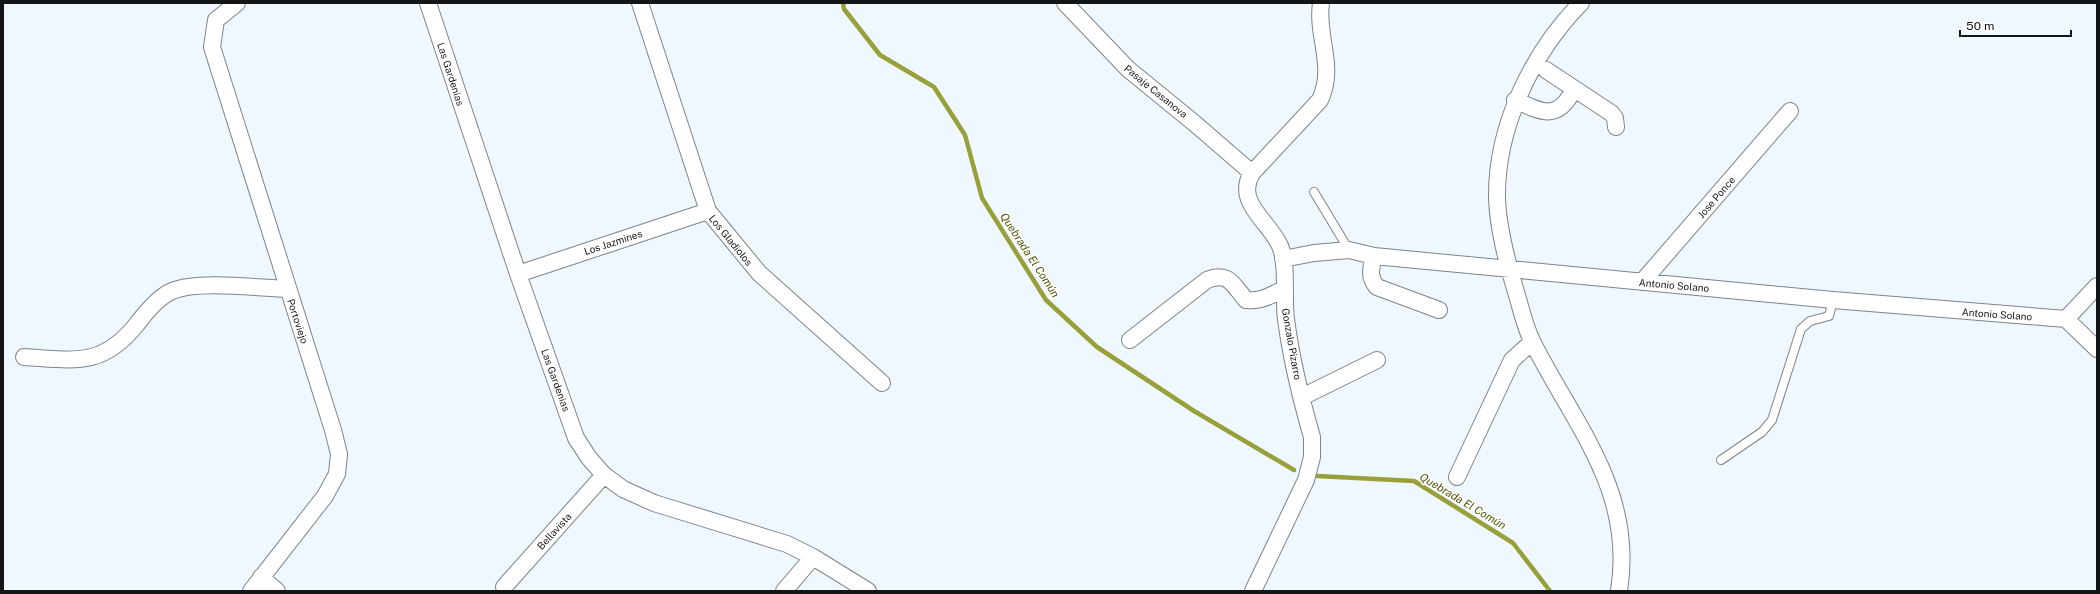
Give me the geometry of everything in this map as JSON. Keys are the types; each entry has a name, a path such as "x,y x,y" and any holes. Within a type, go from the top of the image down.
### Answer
{"street":[{"name":"Portoviejo","path":"237,3 216,20 213,30 212,47 333,430 339,454 337,474 325,496 250,591"},
{"name":"Las Gardenias","path":"428,3 518,274 576,438 589,458 604,475 623,489 654,503 787,544 813,557 868,591"},
{"name":"Los Gladiolos","path":"640,3 708,211 759,273 882,383"},
{"name":"Pasaje Casanova","path":"1065,3 1128,70 1193,122 1252,173"},
{"name":"Gonzalo Pizarro","path":"1252,591 1306,480 1312,457 1312,437 1302,397 1286,318 1281,247 1276,238 1252,207 1247,197 1247,185 1252,173 1320,100 1325,88 1328,70 1320,28 1321,3"},
{"path":"1581,3 1547,44 1515,100 1504,146 1497,198 1501,230 1509,269 1532,342 1596,455 1610,487 1619,524 1622,554 1619,591"},
{"path":"1546,70 1611,113 1615,118 1616,127"},
{"path":"1515,100 1541,111 1550,113 1562,107 1574,89"},
{"name":"Jose Ponce","path":"1642,282 1790,111"},
{"name":"Los Jazmines","path":"518,274 708,211"},
{"name":"Antonio Solano","path":"1283,259 1314,253 1349,250 1374,256 1642,282 1833,300 2066,319"},
{"path":"1374,256 1370,274 1377,287 1439,310"},
{"path":"1130,340 1207,280 1218,275 1225,276 1246,300 1263,300 1284,289"},
{"path":"24,357 80,361 109,351 129,334 149,308 171,291 194,285 288,289"},
{"path":"2097,286 2066,319 2097,350"},
{"path":"1457,477 1512,360 1532,342"},
{"path":"1302,397 1376,360"},
{"name":"Bellavista","path":"504,587 604,475"},
{"path":"784,591 813,557"},
{"path":"261,577 277,591"}],"lane":[{"path":"1314,192 1349,250"},
{"path":"1721,460 1762,432 1772,420 1801,328 1810,321 1825,319 1829,316 1833,300"}],"waterway":[{"name":"Quebrada El Común","path":"843,3 844,9 880,55 934,87 965,135 982,198 1046,300 1097,347 1194,411 1294,470"},
{"name":"Quebrada El Común","path":"1317,476 1414,481 1513,543 1550,591"}]}
